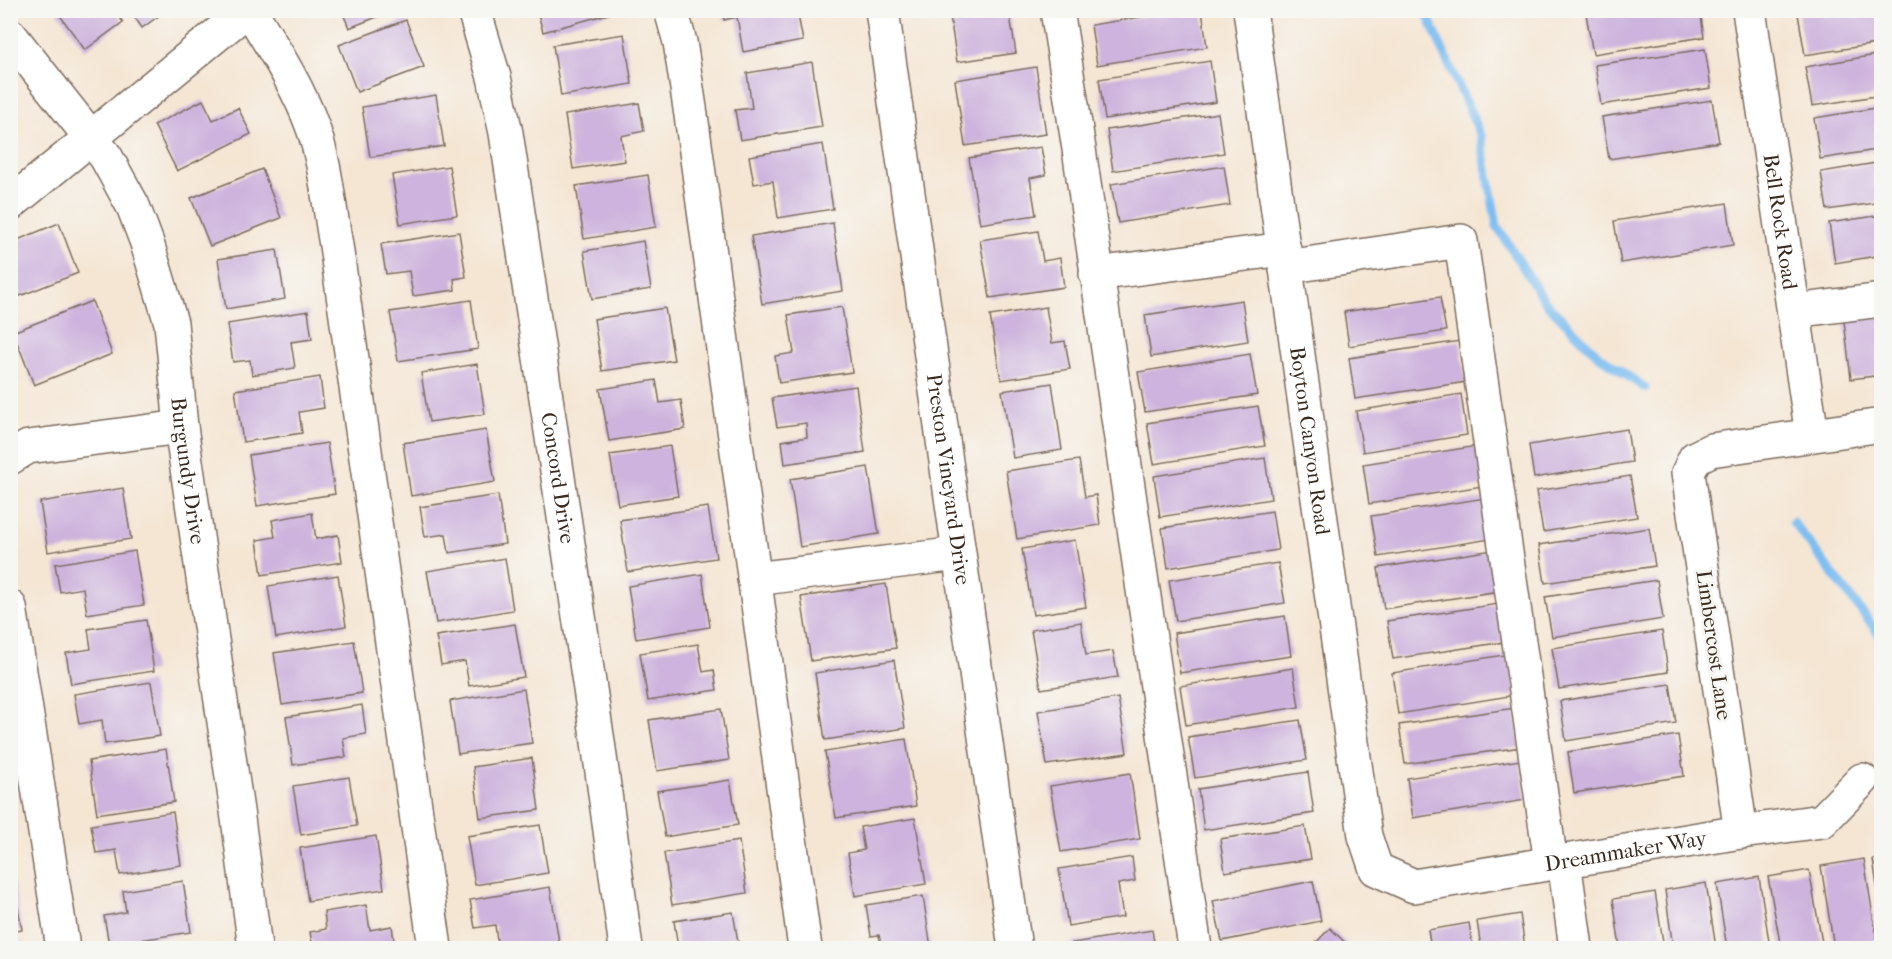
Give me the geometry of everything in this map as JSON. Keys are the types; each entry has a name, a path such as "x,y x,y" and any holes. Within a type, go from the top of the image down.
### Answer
{"street":[{"path":"10,204 248,10 301,99 322,161 336,245 435,948"},
{"name":"Concord Drive","path":"474,10 494,77 506,133 598,742 626,948"},
{"path":"670,10 680,42 691,115 805,948"},
{"name":"Preston Vineyard Drive","path":"882,10 1015,948"},
{"path":"1057,10 1195,948"},
{"name":"Boyton Canyon Road","path":"1250,10 1365,836 1376,869"},
{"name":"Bell Rock Road","path":"1749,10 1812,435"},
{"name":"Burgundy Drive","path":"10,35 106,157 133,206 171,323 181,427 255,948"},
{"path":"1096,274 1461,241 1558,862 1576,948"},
{"path":"1794,311 1881,300"},
{"path":"1812,435 1881,425"},
{"path":"10,458 28,447 181,427"},
{"name":"Limbercost Lane","path":"1742,832 1688,473 1695,458 1710,450 1812,435"},
{"path":"754,579 958,554"},
{"path":"10,607 63,948"},
{"name":"Dreammaker Way","path":"1376,869 1414,886 1822,821 1862,780"}],"building":[{"path":"56,10 114,10 123,22 85,50"},
{"path":"130,10 167,10 142,28"},
{"path":"537,10 619,10 619,11 543,32"},
{"path":"722,10 797,10 803,41 743,52 737,17 724,20"},
{"path":"949,10 1009,10 1016,53 957,62"},
{"path":"1183,10 1202,10 1207,47 1097,65 1091,25"},
{"path":"1607,10 1700,10 1704,37 1593,54 1586,14"},
{"path":"1821,10 1882,10 1882,43 1805,55 1798,14"},
{"path":"342,11 392,11 349,28"},
{"path":"406,20 424,67 357,92 339,45"},
{"path":"624,34 632,84 561,96 553,45"},
{"path":"1705,49 1711,88 1601,105 1595,65"},
{"path":"1882,54 1882,95 1812,106 1805,67"},
{"path":"1210,61 1216,102 1105,119 1099,79"},
{"path":"812,62 822,127 740,140 735,110 752,108 747,73"},
{"path":"1036,67 1046,134 965,146 955,80"},
{"path":"436,95 444,146 370,157 362,107"},
{"path":"203,100 213,120 238,108 251,134 177,171 154,125"},
{"path":"1712,100 1719,142 1609,159 1602,117"},
{"path":"639,103 644,131 621,136 625,161 573,169 565,115"},
{"path":"1882,107 1882,149 1820,159 1814,118"},
{"path":"1218,113 1224,153 1113,171 1107,130"},
{"path":"823,144 833,209 778,218 773,181 754,184 749,156"},
{"path":"1041,147 1046,175 1030,178 1036,215 980,224 969,158"},
{"path":"1882,162 1882,202 1827,210 1821,172"},
{"path":"449,166 457,215 400,224 392,175"},
{"path":"1224,166 1230,205 1118,223 1111,184"},
{"path":"262,169 281,218 210,246 191,198"},
{"path":"648,175 656,227 584,239 576,186"},
{"path":"1727,203 1733,245 1621,263 1614,221"},
{"path":"1882,215 1882,255 1835,263 1829,223"},
{"path":"59,223 78,273 10,300 10,243"},
{"path":"833,223 843,291 762,304 751,236"},
{"path":"1038,231 1043,261 1060,258 1064,287 990,298 980,240"},
{"path":"459,232 466,277 454,279 455,290 413,296 409,271 386,274 381,244"},
{"path":"643,241 651,289 592,299 584,251"},
{"path":"277,250 285,299 226,309 218,259"},
{"path":"1440,297 1446,331 1349,346 1344,312"},
{"path":"471,300 478,349 398,361 390,312"},
{"path":"1242,300 1248,341 1151,357 1145,315"},
{"path":"92,301 112,354 34,385 13,332"},
{"path":"842,307 852,372 779,383 775,356 794,353 788,315"},
{"path":"1046,307 1052,343 1065,341 1070,369 1001,380 990,316"},
{"path":"665,308 674,360 602,371 594,319"},
{"path":"308,311 312,339 291,342 295,368 252,375 250,360 233,362 227,324"},
{"path":"1882,316 1882,375 1851,379 1844,321"},
{"path":"1460,341 1466,382 1355,399 1349,358"},
{"path":"1250,354 1257,395 1145,412 1138,372"},
{"path":"477,364 485,414 429,422 421,373"},
{"path":"320,377 324,408 299,412 302,433 243,442 235,390"},
{"path":"656,380 660,403 681,400 685,429 609,441 600,389"},
{"path":"1052,383 1062,450 1013,458 1002,391"},
{"path":"856,386 865,452 785,464 782,441 807,437 806,423 777,427 772,398"},
{"path":"1461,394 1467,435 1363,452 1356,411"},
{"path":"1258,406 1265,446 1154,464 1147,423"},
{"path":"1627,429 1632,462 1534,478 1529,445"},
{"path":"486,430 495,482 411,496 403,443"},
{"path":"327,443 335,494 257,506 249,455"},
{"path":"670,446 678,496 618,505 610,455"},
{"path":"1477,446 1483,486 1369,504 1363,464"},
{"path":"1265,458 1271,499 1160,517 1154,476"},
{"path":"1079,460 1085,497 1096,495 1100,525 1017,539 1006,471"},
{"path":"868,467 879,534 800,547 790,479"},
{"path":"1630,476 1637,517 1543,532 1536,491"},
{"path":"123,488 131,539 48,552 40,502"},
{"path":"498,495 505,544 449,553 446,534 425,537 420,507"},
{"path":"1485,498 1491,539 1378,557 1371,516"},
{"path":"708,507 716,558 628,572 620,520"},
{"path":"1272,511 1278,550 1168,568 1162,528"},
{"path":"312,513 316,539 338,535 342,562 262,575 257,540 275,537 272,520"},
{"path":"1649,528 1655,566 1545,583 1539,545"},
{"path":"1075,540 1086,607 1033,615 1022,549"},
{"path":"1493,550 1499,591 1384,609 1378,568"},
{"path":"135,551 144,605 87,614 83,588 60,592 55,564"},
{"path":"505,558 513,610 436,623 427,571"},
{"path":"1278,563 1285,603 1176,621 1169,580"},
{"path":"702,574 710,627 636,639 628,586"},
{"path":"338,575 346,626 276,638 268,586"},
{"path":"1657,580 1663,619 1552,637 1545,597"},
{"path":"886,584 896,648 811,661 801,597"},
{"path":"1498,604 1504,642 1393,659 1387,621"},
{"path":"1285,616 1291,656 1180,673 1174,633"},
{"path":"146,620 154,671 71,684 66,653 91,649 88,629"},
{"path":"1081,622 1086,655 1113,651 1118,677 1041,689 1031,630"},
{"path":"515,624 524,677 469,686 465,661 441,665 436,636"},
{"path":"1662,631 1668,672 1559,689 1552,648"},
{"path":"354,641 362,693 282,705 274,653"},
{"path":"698,644 703,672 714,670 717,690 648,701 640,653"},
{"path":"1510,654 1516,695 1398,714 1392,673"},
{"path":"894,660 905,728 825,740 815,673"},
{"path":"1293,668 1299,707 1186,725 1180,686"},
{"path":"151,682 160,736 105,744 102,720 79,724 74,694"},
{"path":"1670,684 1676,723 1566,741 1560,701"},
{"path":"524,689 532,743 458,754 450,701"},
{"path":"1118,698 1127,753 1047,765 1038,711"},
{"path":"362,705 366,734 343,738 346,757 293,765 286,717"},
{"path":"1515,708 1521,747 1405,764 1399,725"},
{"path":"721,709 729,760 657,771 649,720"},
{"path":"1300,720 1307,760 1195,778 1188,737"},
{"path":"1678,735 1684,776 1574,793 1568,752"},
{"path":"906,739 916,806 836,818 825,752"},
{"path":"166,749 174,802 97,814 89,761"},
{"path":"532,758 539,810 480,818 473,767"},
{"path":"1520,760 1526,800 1413,818 1407,778"},
{"path":"1308,772 1314,813 1204,830 1198,789"},
{"path":"1130,773 1140,839 1061,852 1050,786"},
{"path":"349,777 357,826 301,835 293,786"},
{"path":"730,780 738,825 665,837 657,791"},
{"path":"173,812 181,865 120,875 116,850 96,853 91,825"},
{"path":"915,818 926,884 855,896 848,853 864,850 860,827"},
{"path":"540,825 548,873 475,885 467,836"},
{"path":"1305,826 1311,859 1225,872 1220,839"},
{"path":"376,836 384,889 308,901 300,848"},
{"path":"739,841 747,893 672,905 664,853"},
{"path":"1132,857 1135,881 1118,884 1123,917 1068,926 1059,869"},
{"path":"1882,858 1882,907 1880,907 1873,859"},
{"path":"1864,859 1878,948 1834,948 1821,866"},
{"path":"10,865 22,930 10,932"},
{"path":"1809,870 1823,948 1781,948 1768,877"},
{"path":"1759,877 1770,948 1727,948 1717,884"},
{"path":"183,881 191,932 109,945 104,916 126,912 123,891"},
{"path":"1313,881 1321,921 1222,941 1213,901"},
{"path":"1706,883 1716,948 1673,948 1665,890"},
{"path":"550,887 559,942 498,948 495,925 475,928 470,900"},
{"path":"1655,892 1664,948 1620,948 1613,899"},
{"path":"923,896 931,948 882,948 879,935 871,936 866,905"},
{"path":"366,905 370,930 392,926 395,948 313,948 310,932 326,929 324,912"},
{"path":"733,912 739,948 678,948 674,921"},
{"path":"1520,914 1525,948 1481,948 1477,921"},
{"path":"1469,923 1473,948 1431,948 1428,930"},
{"path":"1330,928 1351,948 1311,948"},
{"path":"1152,930 1155,948 1073,948 1072,943"},
{"path":"23,942 24,948 10,948 10,944"},
{"path":"1373,942 1419,946 1419,948 1372,948"},
{"path":"189,943 190,948 162,948 162,947"}],"waterway":[{"path":"1425,10 1481,136 1497,226 1545,302 1598,355 1645,388"},
{"path":"1793,522 1882,638"}]}
